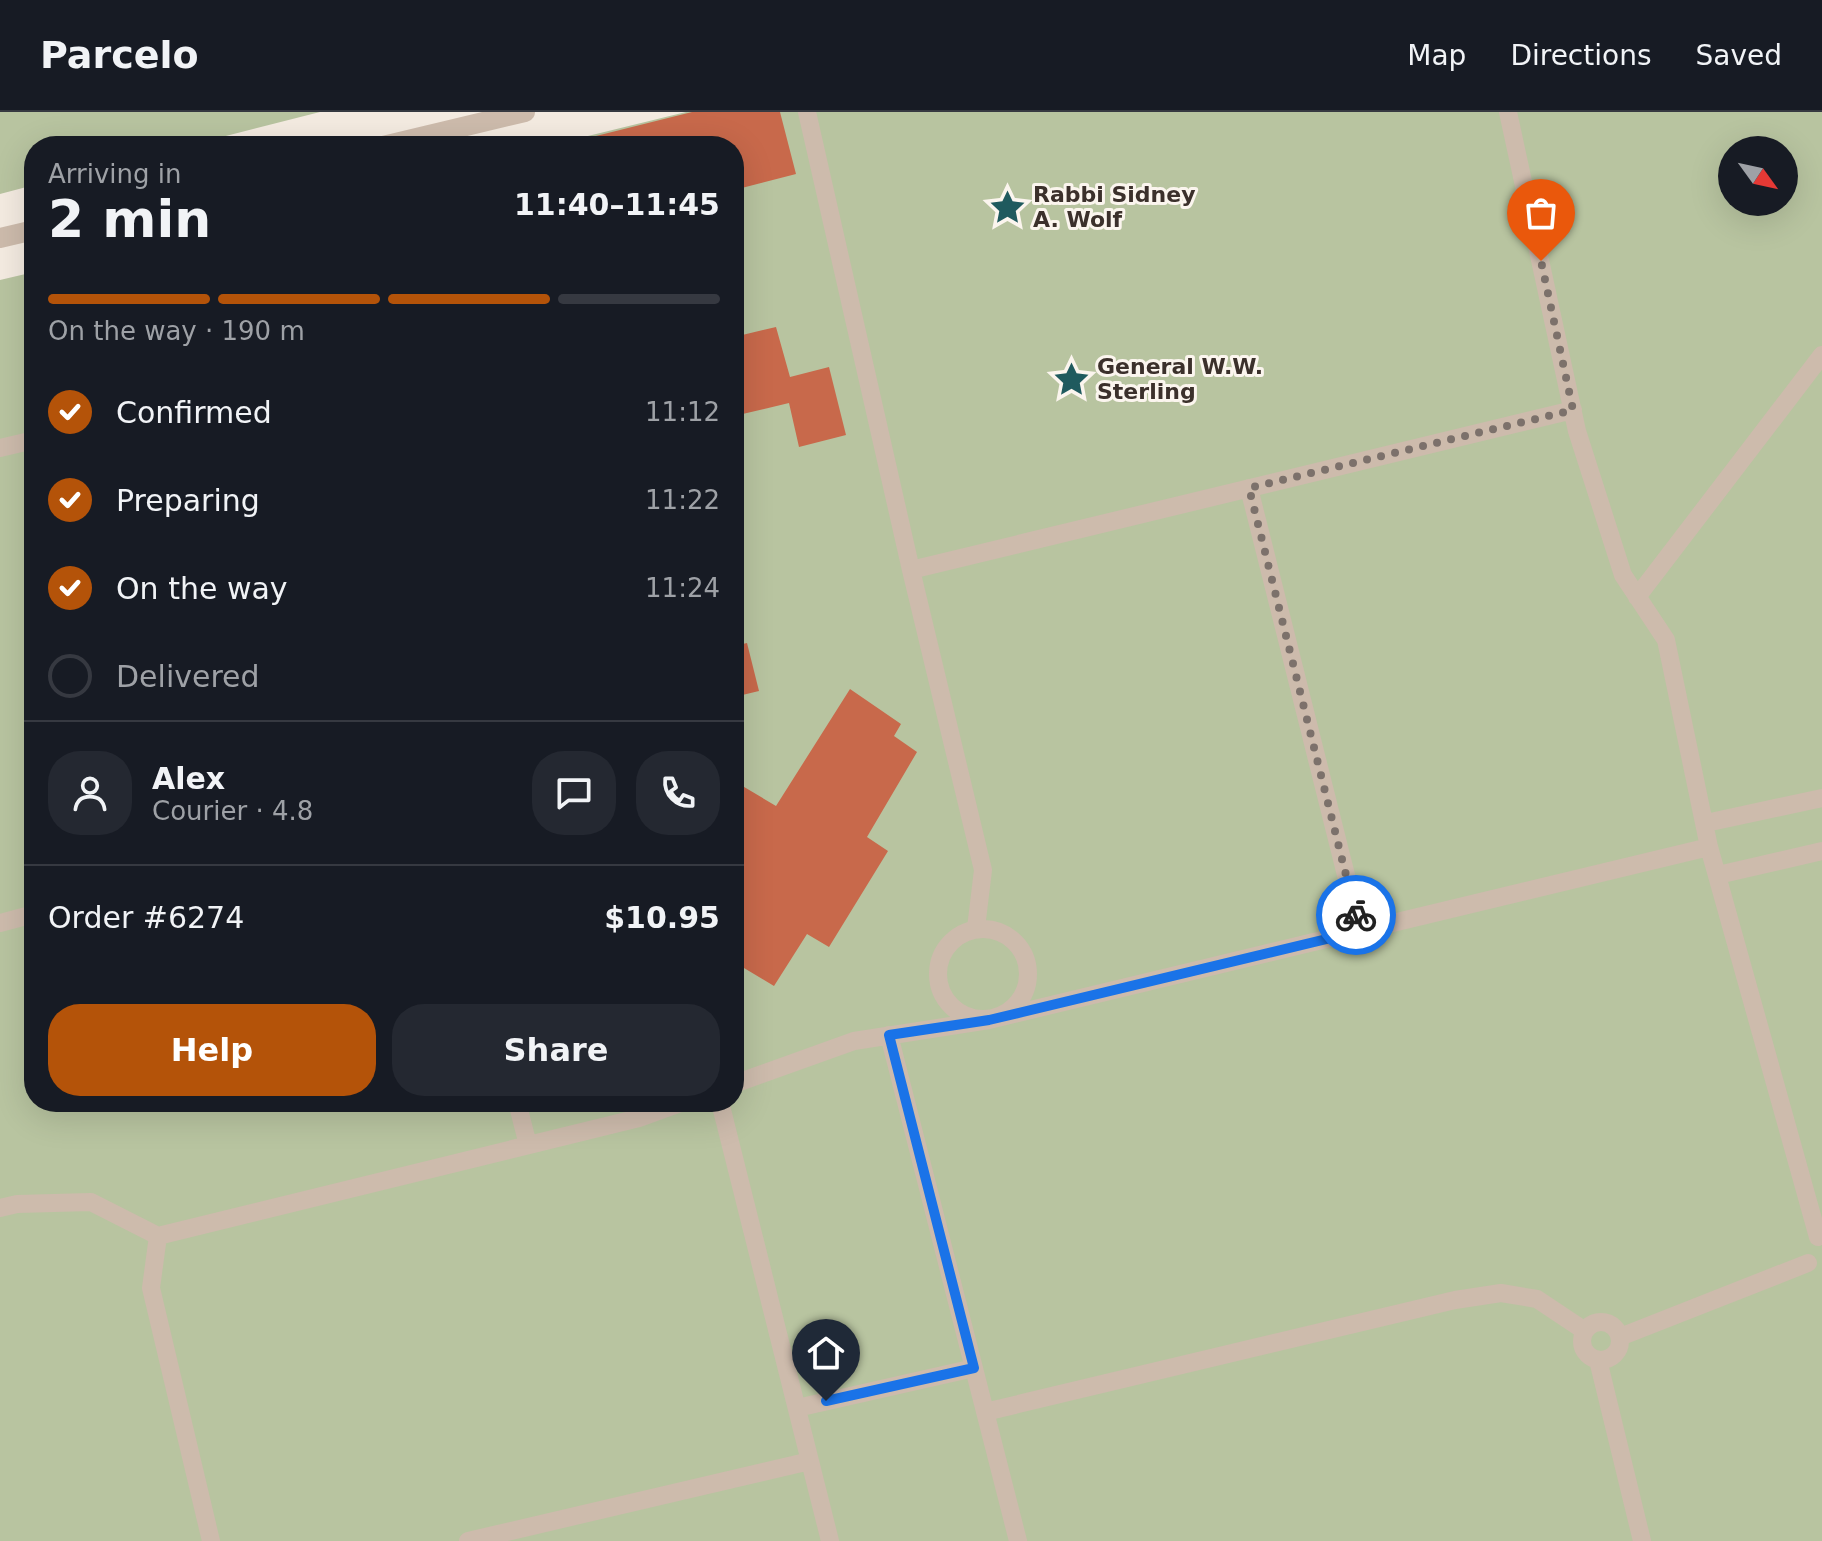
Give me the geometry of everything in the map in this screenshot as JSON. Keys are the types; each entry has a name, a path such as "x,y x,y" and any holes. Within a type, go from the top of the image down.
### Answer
{"street":[{"path":"425,136 525,112"},
{"path":"0,238 24,232"}],"lane":[{"path":"807,112 983,870 976,928"},
{"path":"1508,112 1573,410 1623,575 1666,640 1709,847 1820,1237 1808,1244 1806,1257 1815,1266 1620,1337"},
{"path":"1637,597 1822,355"},
{"path":"911,570 1573,410"},
{"path":"0,448 24,442"},
{"path":"1249,488 1360,931"},
{"path":"1706,823 1822,798"},
{"path":"744,1080 854,1041 989,1020 1709,847"},
{"path":"1718,875 1822,851"},
{"path":"0,923 24,917"},
{"path":"976,928 994,929 1010,937 1022,950 1028,967 1027,985 1019,1001 1006,1014 989,1020 971,1018 955,1011 943,997 937,980 938,962 946,946 959,934 976,928"},
{"path":"889,1035 1018,1541"},
{"path":"520,1112 528,1145"},
{"path":"0,1208 17,1204 91,1202 158,1236 656,1112"},
{"path":"723,1112 830,1541"},
{"path":"158,1236 151,1288 211,1541"},
{"path":"985,1412 1455,1300 1501,1293 1537,1299 1585,1331"},
{"path":"1597,1322 1604,1322 1617,1330 1620,1337 1618,1351 1612,1357 1598,1360 1591,1357 1582,1345 1585,1331 1597,1322"},
{"path":"1598,1360 1642,1541"},
{"path":"797,1408 974,1368"},
{"path":"468,1541 810,1461"}],"green space":[{"path":"0,112 320,112 226,136 24,136 24,188 0,194"},
{"path":"686,112 1822,112 1822,1541 0,1541 0,280 24,274 24,1112 744,1112 744,136 588,136"}],"building":[{"path":"692,112 780,112 796,174 744,187 744,136 596,136"},
{"path":"776,327 790,377 829,367 846,435 799,447 789,403 744,414 744,335"},
{"path":"747,643 759,691 744,695 744,644"},
{"path":"850,689 901,724 894,736 917,752 867,837 888,851 829,947 807,934 774,986 744,968 744,787 776,806"}],"way so far":[{"path":"1356,915 1249,488 1573,410 1541,261"}],"place":[{"name":"Rabbi Sidney A. Wolf","path":"1007,207"},
{"name":"General W.W. Sterling","path":"1071,379"}],"route":[{"path":"826,1401 974,1368 889,1035 989,1020 1360,931 1356,915"}]}
